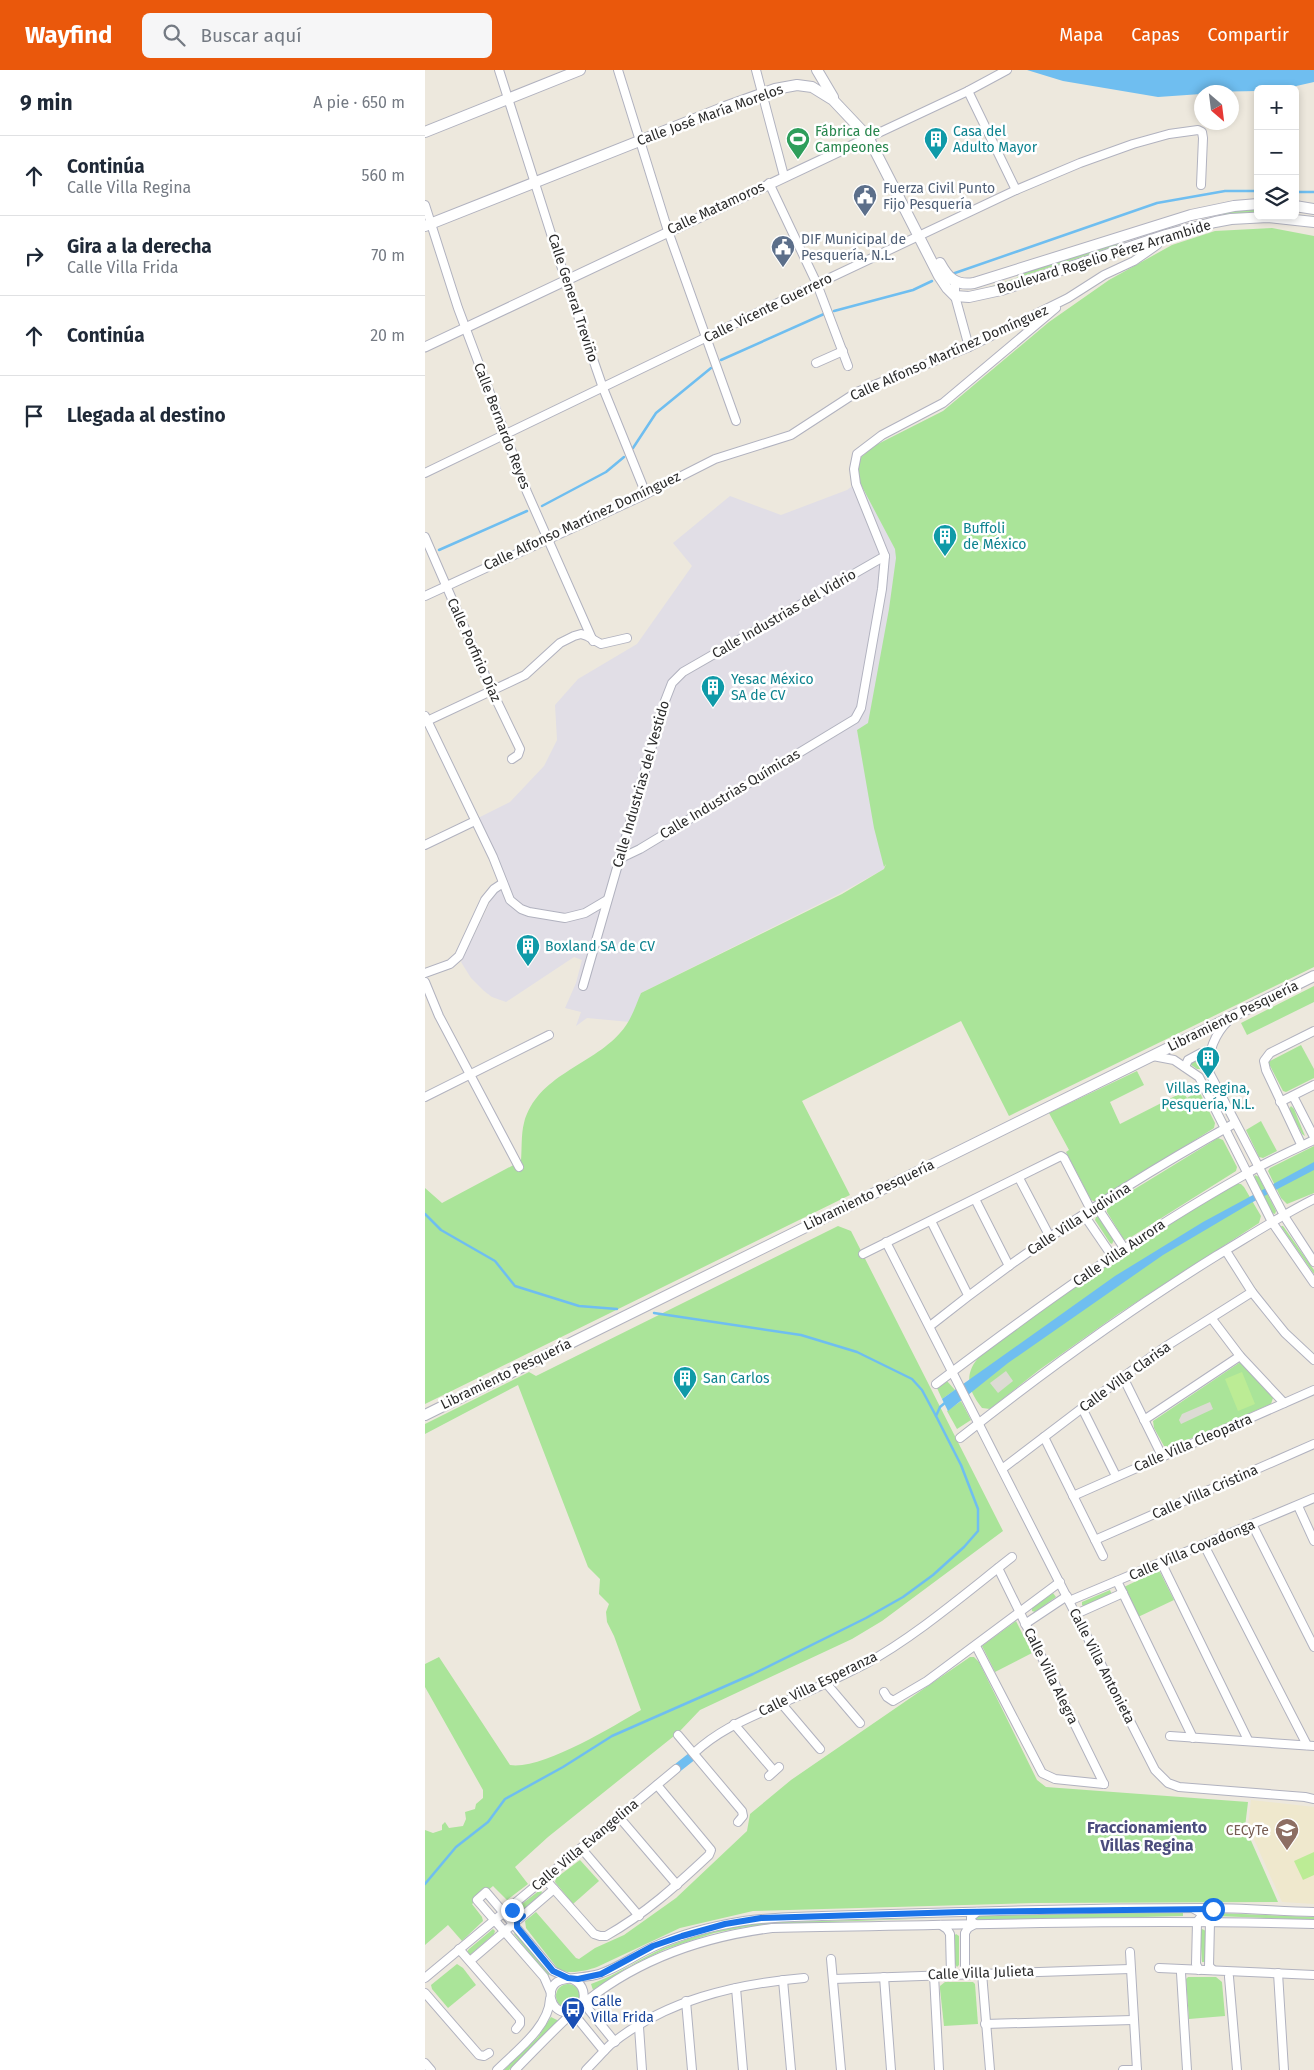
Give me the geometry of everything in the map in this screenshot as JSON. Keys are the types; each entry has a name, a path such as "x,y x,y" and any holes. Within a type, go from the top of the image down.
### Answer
{"main road":[{"path":"425,132 580,70"},
{"path":"817,70 831,95 870,136"},
{"name":"Calle José María Morelos","path":"428,225 638,140 763,93 790,85 812,87 833,100 870,136 922,235 939,276 955,296"},
{"name":"Boulevard Rogelio Pérez Arrambide","path":"955,282 968,284 986,281 1163,223 1206,211 1254,205"},
{"path":"1299,207 1314,209"},
{"name":"Boulevard Rogelio Pérez Arrambide","path":"955,296 969,298 998,290 1166,235 1231,218 1268,217 1314,222"},
{"path":"1163,223 1166,235"},
{"path":"922,235 946,273 955,282"},
{"name":"Libramiento Pesquería","path":"425,1414 1314,976"}],"street":[{"name":"Calle General Treviño","path":"499,70 566,281 603,388 646,494"},
{"path":"618,70 638,140 736,421"},
{"path":"756,70 784,176"},
{"name":"Calle Matamoros","path":"425,347 769,183 968,92 1007,70"},
{"path":"968,92 1017,190"},
{"name":"Calle Vicente Guerrero","path":"425,473 817,284 1017,190 1081,163 1133,144 1169,134 1190,129 1201,130 1203,138 1201,185"},
{"path":"769,183 817,284 849,366"},
{"name":"Calle Bernardo Reyes","path":"425,205 428,225 505,436 527,492 593,641"},
{"name":"Calle Alfonso Martínez Domínguez","path":"425,596 547,538 646,494 715,459 791,435 857,392 969,347 1066,300 1104,275 1134,261 1157,245 1166,235"},
{"path":"955,282 955,296 969,347"},
{"path":"885,556 856,484 854,469 857,454 882,435 943,403 1066,300"},
{"path":"816,363 843,351"},
{"name":"Calle Porfirio Díaz","path":"425,537 492,691 520,749 518,755 512,760"},
{"name":"Calle Industrias del Vidrio","path":"683,672 885,556"},
{"name":"Calle Industrias Químicas","path":"619,859 640,849 855,719 861,708 882,590 885,556"},
{"path":"607,900 585,913 565,918 529,912 521,909 510,900 493,857 426,720 525,675 560,643 581,634 601,644 627,638"},
{"name":"Calle Industrias del Vestido","path":"583,986 665,701 672,683 683,672"},
{"path":"425,845 475,821"},
{"path":"425,973 450,964 462,953 485,900 494,889 503,883"},
{"path":"425,982 439,1016 519,1167"},
{"path":"1188,1069 1202,1073 1205,1071 1213,1042 1221,1029 1233,1016"},
{"path":"1308,1141 1280,1102 1264,1068 1265,1059 1270,1053 1314,1031"},
{"path":"1196,1034 1210,1035 1213,1042"},
{"path":"425,1097 549,1035"},
{"path":"1174,1060 1171,1052 1180,1042"},
{"path":"1188,1069 1188,1060 1201,1053 1209,1059"},
{"path":"1151,1056 1174,1060 1199,1077 1225,1128 1253,1170 1266,1181 1277,1201 1278,1219 1314,1283"},
{"path":"1209,1059 1209,1072 1235,1123 1253,1170 1254,1186 1264,1207 1278,1219 1314,1262"},
{"path":"1280,1102 1314,1085"},
{"path":"1293,1096 1308,1141"},
{"name":"Calle Villa Ludivina","path":"929,1326 968,1295 1050,1237 1094,1208 1235,1123"},
{"name":"Calle Villa Aurora","path":"936,1384 1124,1248 1253,1170 1308,1141"},
{"path":"863,1254 1062,1156 1094,1208 1124,1248"},
{"path":"1019,1178 1050,1237"},
{"path":"975,1199 1009,1266"},
{"path":"960,1438 978,1422 1066,1356 1159,1292 1226,1250 1314,1199"},
{"path":"1084,1215 1112,1256"},
{"path":"931,1221 968,1295"},
{"path":"886,1242 953,1372"},
{"path":"1226,1250 1252,1292 1285,1333 1314,1360"},
{"name":"Calle Villa Clarisa","path":"1002,1469 1165,1347 1252,1292"},
{"path":"1212,1319 1239,1356 1284,1403"},
{"path":"1144,1420 1239,1356"},
{"name":"Calle Villa Antonieta","path":"953,1372 1151,1764 1164,1780 1179,1787 1305,1796 1314,1799"},
{"path":"1123,1377 1162,1456"},
{"name":"Calle Villa Cleopatra","path":"1073,1496 1314,1390"},
{"path":"1082,1408 1116,1476"},
{"path":"1044,1437 1103,1556"},
{"name":"Calle Villa Cristina","path":"1095,1540 1314,1444"},
{"name":"Calle Villa Covadonga","path":"1025,1624 1068,1599 1314,1498"},
{"path":"1298,1506 1314,1540"},
{"path":"1252,1524 1314,1647"},
{"path":"1204,1544 1310,1745"},
{"name":"Calle Villa Esperanza","path":"694,1753 709,1739 735,1724 866,1663 897,1643 1012,1557"},
{"path":"1161,1562 1248,1740"},
{"name":"Calle Villa Alegra","path":"977,1646 1039,1770 1044,1775 1055,1779 1101,1782 998,1568"},
{"path":"1117,1580 1193,1738"},
{"path":"884,1692 890,1700 896,1701 977,1646 1060,1582"},
{"name":"Calle Villa Covadonga","path":"1076,1614 1123,1592"},
{"path":"826,1683 860,1723"},
{"path":"781,1704 820,1749"},
{"path":"735,1724 774,1771"},
{"path":"678,1735 742,1811 743,1816 738,1822"},
{"path":"1170,1736 1310,1745"},
{"name":"Calle Villa Evangelina","path":"470,1961 545,1879 676,1769"},
{"path":"545,1879 597,1936 606,1936 639,1916 677,1885 709,1855 711,1850 657,1785"},
{"path":"619,1817 677,1885"},
{"path":"581,1848 639,1916"},
{"name":"Calle Villa Evangelina","path":"425,1978 459,1949 505,1923 554,1889"},
{"path":"1194,1908 1203,1914 1211,1925"},
{"path":"497,2070 542,2024 549,2008 552,1988 558,1981 601,1974 653,1946 725,1924 761,1918 978,1912 1194,1908 1314,1912"},
{"path":"1187,2070 1197,1967 1196,1926 1203,1914 1213,1909"},
{"path":"975,1924 971,1921 971,1916 978,1912"},
{"path":"950,1934 978,1912"},
{"path":"938,1913 941,1915 942,1920 938,1925"},
{"path":"938,1913 968,1928 975,1924 1203,1927 1211,1925 1314,1924"},
{"path":"505,1923 553,1971 581,1985 587,2007 615,2042"},
{"path":"505,1923 549,1986 556,2008 571,2011 605,2051"},
{"path":"938,1925 947,1929 950,1934 951,1974"},
{"path":"515,2070 571,2011 585,1999 645,1964 691,1945 728,1935 772,1928 960,1925"},
{"path":"960,1925 965,1973"},
{"path":"1197,1967 1211,1925"},
{"path":"459,1949 520,2020 520,2024 516,2029"},
{"path":"1123,2070 1137,2070 1130,1952"},
{"path":"831,1959 841,2070"},
{"path":"1159,1968 1197,1967 1229,1973 1314,1975"},
{"name":"Calle Villa Julieta","path":"833,1979 965,1973 1130,1969"},
{"path":"982,1973 990,2070"},
{"path":"1229,1973 1237,2070"},
{"path":"1278,1973 1284,2070"},
{"path":"934,1975 939,2070"},
{"path":"884,1977 891,2070"},
{"path":"586,2070 615,2042 686,2001 736,1988 804,1978"},
{"path":"783,1980 791,2070"},
{"path":"736,1988 743,2070"},
{"path":"425,1993 479,2055 484,2056 489,2053"},
{"path":"686,2001 692,2070"},
{"path":"985,2024 1133,2020"},
{"path":"639,2027 642,2070"},
{"path":"425,2063 431,2070"}],"shaded area":[{"path":"986,375 884,869 837,895 641,993 630,1022 587,1018 576,1026 581,1012 565,1008 576,983 582,960 574,957 506,1002 492,997 484,991 471,978 461,962 495,892 508,884 476,819 510,802 544,766 557,740 555,705 578,679 637,644 692,566 673,543 730,496 781,515 847,490 859,481 874,446 943,411"},
{"path":"1006,1371 1013,1381 998,1393 990,1383"},
{"path":"1210,1402 1213,1409 1181,1424 1179,1420 1182,1414"},
{"name":"CECyTe","path":"1251,1800 1314,1807 1314,1904 1282,1902 1248,1826"}],"green space":[{"path":"1254,208 1254,213 1218,217 1189,223 1222,215 1234,209"},
{"path":"1272,228 1314,236 1314,967 1009,1116 961,1021 802,1101 850,1195 425,1404 425,1188 442,1203 521,1161 524,1123 540,1093 566,1072 595,1054 620,1033 630,1019 641,993 842,894 884,869 886,864 884,867 874,828 857,730 868,723 889,609 896,558 895,549 859,481 856,465 859,459 874,446 943,411 1049,322 1109,280 1172,245 1215,231"},
{"path":"1121,244 1015,278 1024,273 1109,245"},
{"path":"1015,278 1013,280 983,289"},
{"path":"1314,986 1314,1002 1247,1035 1241,1023"},
{"path":"1301,1045 1314,1069 1314,1078 1286,1092 1283,1091 1268,1062"},
{"path":"1202,1056 1202,1069 1197,1069 1190,1064"},
{"path":"1137,1071 1144,1085 1110,1102 1120,1124 1183,1092 1187,1098 1199,1091 1215,1123 1214,1128 1097,1202 1091,1200 1066,1152 1069,1150 1049,1113"},
{"path":"1291,1106 1305,1136 1302,1134 1289,1109"},
{"path":"1261,1121 1277,1151 1263,1158 1259,1157 1246,1130"},
{"path":"1218,1138 1223,1140 1237,1167 1236,1171 1124,1240 1107,1212 1107,1206"},
{"path":"1314,1146 1314,1193 1287,1204 1281,1198 1268,1171 1270,1168"},
{"path":"1255,1175 1259,1177 1276,1211 1275,1214 1272,1213 1254,1179"},
{"path":"1236,1184 1241,1184 1244,1187 1261,1216 1259,1223 1118,1314 1039,1370 990,1409 982,1408 973,1395 969,1382 971,1369 980,1356 1105,1266"},
{"path":"1096,1217 1099,1217 1114,1240 1112,1244 1095,1220"},
{"path":"838,1226 851,1231 1003,1531 882,1621 852,1639 700,1710 679,1732 548,1837 515,1867 528,1884 507,1900 493,1886 472,1904 483,1921 462,1941 448,1925 425,1945 425,1830 433,1833 442,1830 442,1825 445,1822 449,1828 463,1826 466,1819 465,1812 475,1809 476,1804 483,1798 483,1790 425,1687 425,1664 439,1657 510,1765 524,1765 558,1754 577,1746 641,1710 607,1622 606,1612 609,1604 599,1594 600,1579 588,1567 518,1385 425,1434 425,1424 529,1372 536,1376"},
{"path":"1281,1226 1283,1226 1314,1270 1314,1274"},
{"path":"1239,1363 1242,1363 1273,1398 1271,1404 1171,1447 1164,1446 1154,1428 1153,1421"},
{"path":"1242,1372 1255,1404 1238,1411 1225,1379"},
{"path":"947,1381 955,1390 942,1399 937,1388"},
{"path":"961,1401 971,1420 957,1429 947,1411"},
{"path":"1159,1570 1174,1600 1138,1617 1124,1587"},
{"path":"1110,1590 1112,1595 1084,1607 1082,1605 1082,1602"},
{"path":"1053,1593 1056,1597 1035,1612 1032,1611 1032,1608"},
{"path":"1016,1621 1032,1653 995,1672 982,1646"},
{"path":"970,1657 974,1657 979,1662 1037,1780 1046,1787 1248,1802 1245,1827 1278,1902 1035,1903 753,1911 680,1928 597,1967 572,1972 558,1969 526,1928 525,1921 536,1912 576,1958 579,1959 595,1948 624,1935 676,1898 747,1831 750,1814 791,1780"},
{"path":"1314,1852 1314,1875 1303,1880 1294,1861"},
{"path":"580,1860 599,1881 573,1904 555,1882 556,1878"},
{"path":"540,1890 541,1894 522,1911 517,1912 516,1909 518,1907"},
{"path":"1183,1912 1183,1916 975,1921 973,1919 975,1915"},
{"path":"1215,1914 1314,1917 1314,1920 1217,1916"},
{"path":"938,1918 775,1924 714,1933 666,1949 630,1966 593,1990 591,1984 677,1943 705,1934 747,1925 776,1922"},
{"path":"493,1929 495,1931 494,1934 470,1955 466,1953 469,1949"},
{"path":"1200,1930 1206,1931 1206,1962 1202,1962"},
{"path":"516,1932 550,1974 547,1976 514,1934"},
{"path":"956,1934 959,1936 959,1965 957,1967 955,1964 954,1936"},
{"path":"457,1964 463,1968 476,1985 448,2008 432,1989 431,1985"},
{"path":"1188,1977 1216,1977 1222,1982 1225,2016 1189,2019 1186,1979"},
{"path":"945,1982 973,1982 975,1984 978,2024 944,2026 940,1986"},
{"path":"568,1984 573,1985 579,1991 579,2001 573,2007 568,2008 563,2007 557,2001 556,1996 557,1991 563,1985"},
{"path":"551,2017 559,2021 509,2070 504,2070 538,2037"}],"water":[{"path":"1027,70 1314,70 1314,82 1299,85 1254,85 1254,91 1239,91 1239,85 1194,85 1194,94 1158,97 1063,81"},
{"path":"1314,1162 1314,1170 1251,1203 1163,1255 1008,1363 948,1411 942,1399 1115,1276 1203,1222"}],"waterway":[{"path":"952,274 1157,203 1225,191 1254,191"},
{"path":"1299,192 1314,192"},
{"path":"834,311 913,290 932,281"},
{"path":"721,360 824,314"},
{"path":"633,448 656,413 711,368"},
{"path":"542,506 606,472 624,457"},
{"path":"439,550 527,511"},
{"path":"425,1214 441,1230 495,1261 515,1286 579,1306 617,1309"},
{"path":"654,1313 801,1335 857,1352 912,1379 922,1390 936,1416"},
{"path":"425,1884 456,1847 488,1822 505,1799 563,1767 612,1736 753,1674 866,1618 903,1597 933,1575 964,1547 978,1531 978,1509 961,1465 936,1416 940,1407 946,1402"},
{"path":"676,1769 695,1754"}],"place":[{"name":"Fábrica de Campeones","path":"798,160"},
{"name":"Casa del Adulto Mayor","path":"936,160"},
{"name":"Fuerza Civil Punto Fijo Pesquería","path":"865,217"},
{"name":"DIF Municipal de Pesquería, N.L.","path":"783,268"},
{"name":"Buffoli de México","path":"945,557"},
{"name":"Yesac México SA de CV","path":"713,708"},
{"name":"Boxland SA de CV","path":"528,967"},
{"name":"Villas Regina, Pesquería, N.L.","path":"1208,1079"},
{"name":"San Carlos","path":"685,1399"},
{"name":"CECyTe","path":"1287,1851"},
{"name":"Calle Villa Frida","path":"573,2030"}],"district":[{"name":"Fraccionamiento Villas Regina","path":"1147,1836"}],"route":[{"path":"512,1910 516,1916 523,1916 517,1921 517,1927 553,1971 560,1976 578,1979 601,1974 653,1946 682,1936 707,1928 761,1918 961,1912 1213,1909"}]}
